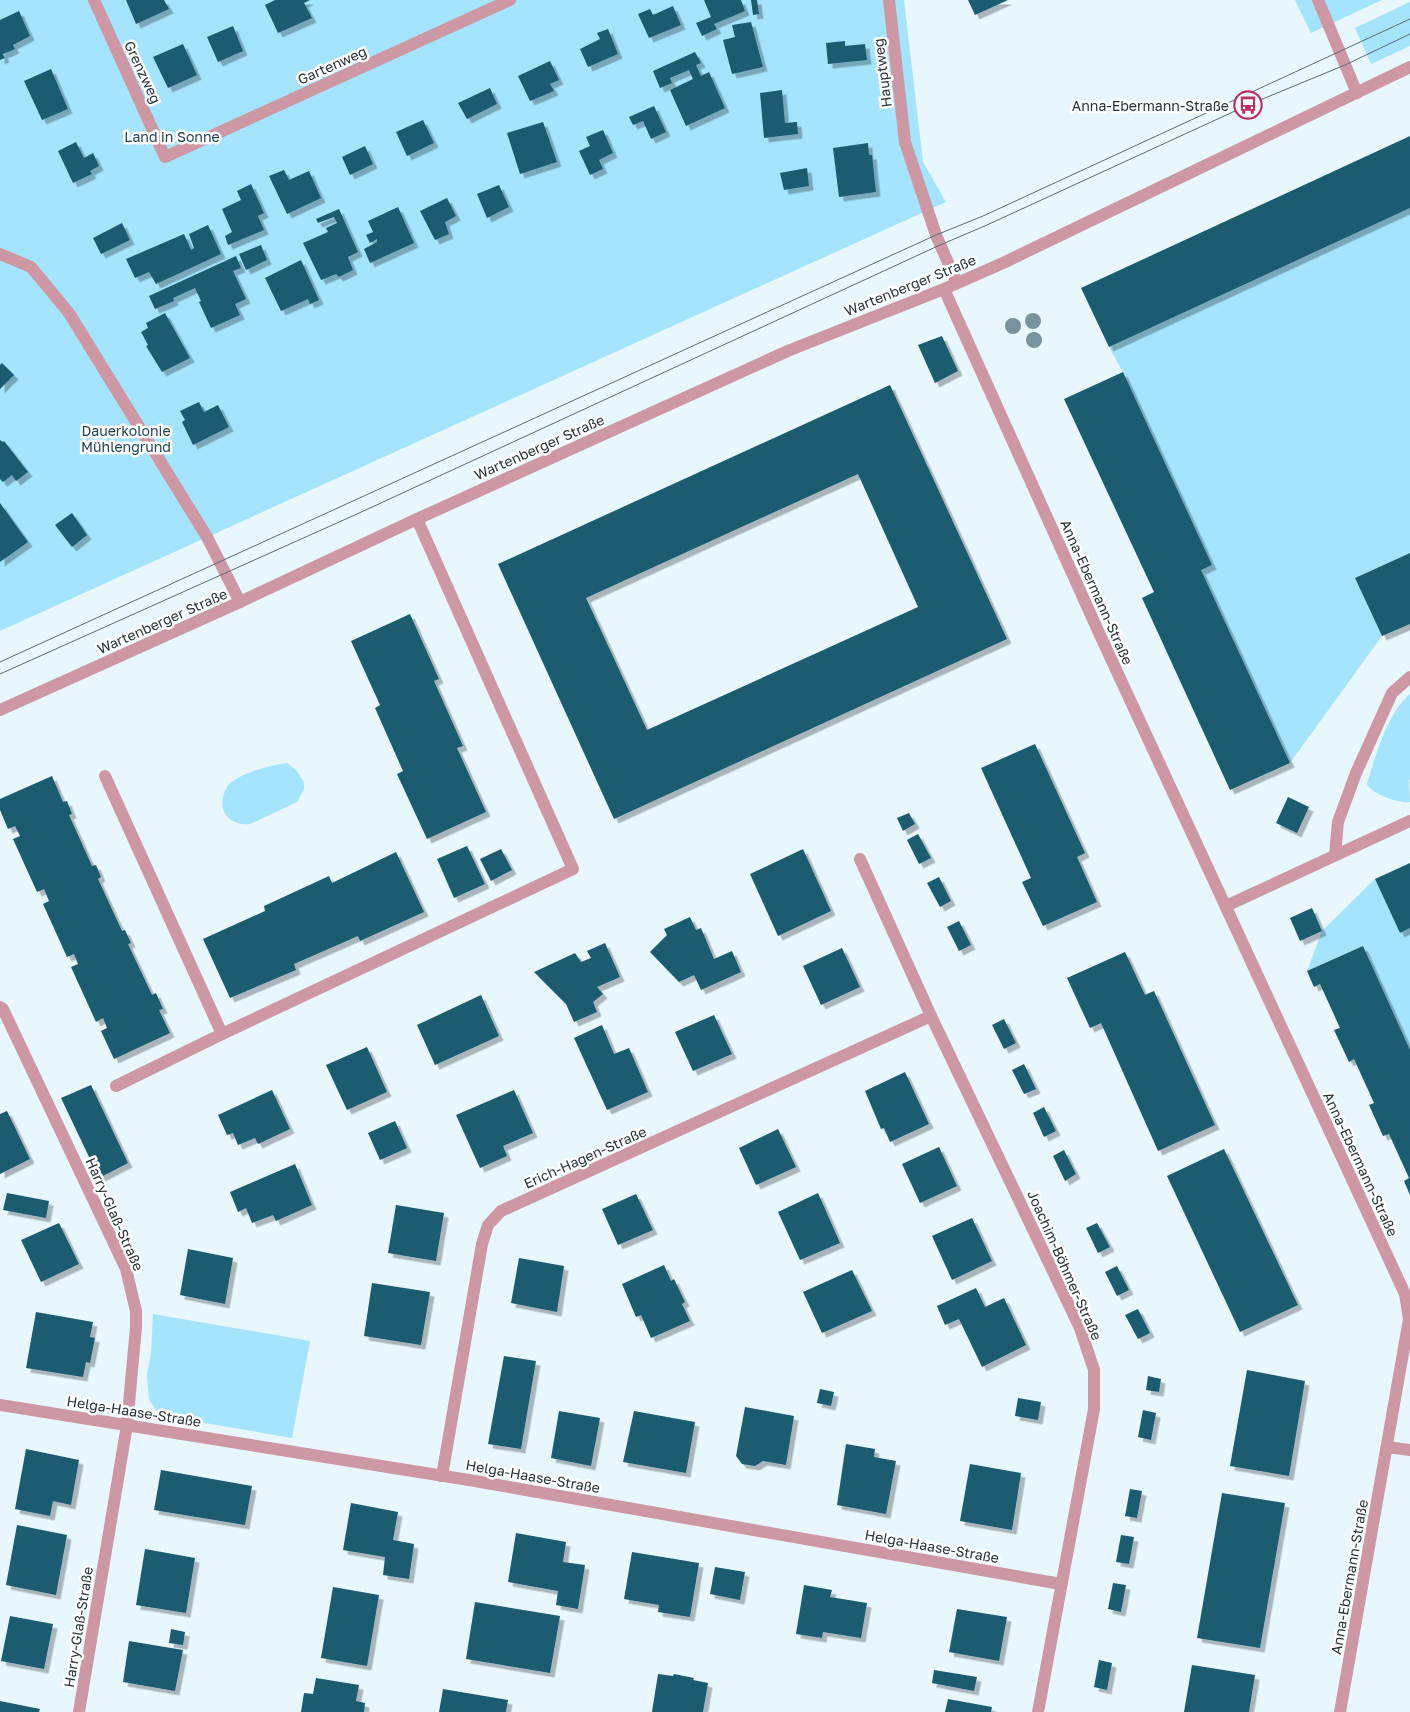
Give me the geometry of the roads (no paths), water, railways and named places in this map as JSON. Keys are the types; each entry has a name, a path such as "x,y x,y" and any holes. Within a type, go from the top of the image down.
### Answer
{"street":[{"name":"Grenzweg","path":"94,0 166,157"},
{"name":"Gartenweg","path":"166,157 510,0"},
{"name":"Hauptweg","path":"889,0 905,142 938,240 957,283"},
{"path":"1318,0 1357,93"},
{"name":"Wartenberger Straße","path":"0,710 790,350 944,289 1410,67"},
{"path":"0,254 32,267 69,313 207,537 240,602"},
{"name":"Anna-Ebermann-Straße","path":"944,289 1100,635 1405,1294 1409,1319 1340,1712"},
{"path":"116,1086 573,868 417,519"},
{"path":"1335,855 1338,822 1356,773 1392,692 1410,677"},
{"path":"105,776 222,1034"},
{"path":"1226,906 1410,821"},
{"name":"Joachim-Böhmer-Straße","path":"860,859 931,1016 1080,1328 1094,1370 1094,1409 1038,1712"},
{"name":"Harry-Glaß-Straße","path":"1,1008 126,1269 132,1292 136,1327 127,1425 79,1712"},
{"name":"Erich-Hagen-Straße","path":"442,1476 482,1244 488,1225 501,1211 931,1016"},
{"name":"Helga-Haase-Straße","path":"0,1404 442,1476 1061,1584"},
{"path":"1387,1446 1410,1450"}],"tram line":[{"path":"0,662 936,235 983,216 1410,19"},
{"path":"0,674 357,514 1248,105 1345,65 1410,34"}],"place":[{"name":"Anna-Ebermann-Straße","path":"1248,105"}],"park label":[{"name":"Land in Sonne","path":"172,136"},
{"name":"Dauerkolonie Mühlengrund","path":"126,438"}]}
